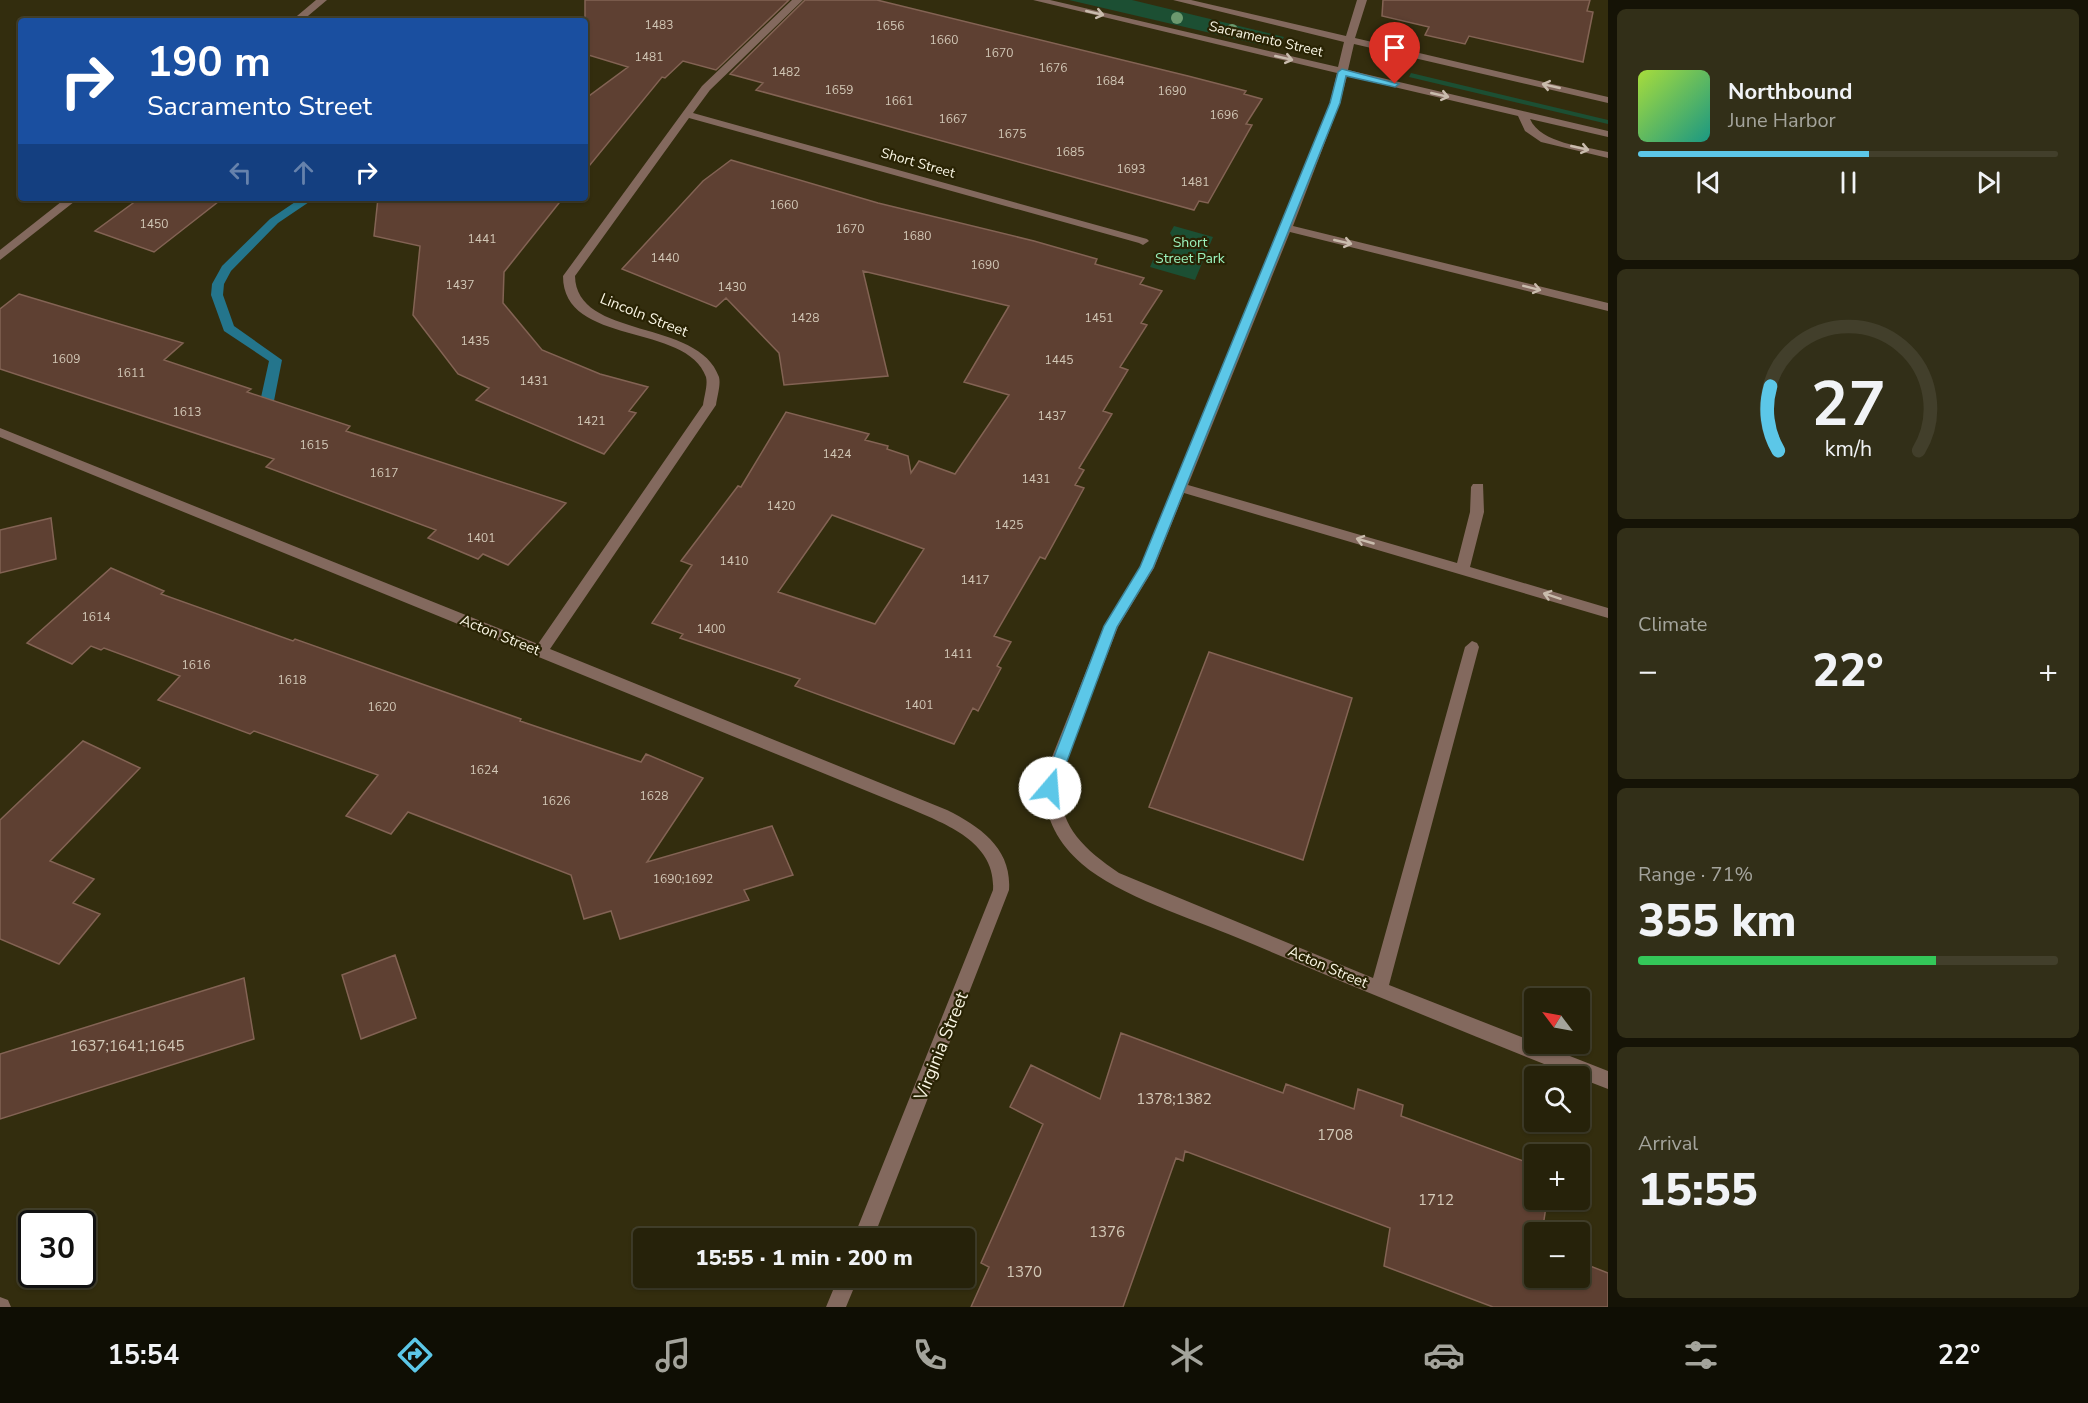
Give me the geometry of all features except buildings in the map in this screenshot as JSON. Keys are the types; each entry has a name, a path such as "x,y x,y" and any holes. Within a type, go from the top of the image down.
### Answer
{"street":[{"path":"300,18 322,0"},
{"name":"Lincoln Street","path":"540,652 623,533 709,405 715,392 713,376 695,354 661,338 597,317 581,305 570,291 569,276 580,257 706,88 798,0"},
{"name":"Sacramento Street","path":"1038,0 1608,135"},
{"name":"Sacramento Street","path":"1178,0 1608,100"},
{"path":"1362,0 1335,103 1180,487 1608,613"},
{"name":"Short Street","path":"685,114 1143,241"},
{"path":"1523,115 1529,129 1545,140 1608,155"},
{"path":"0,256 69,201"},
{"path":"1286,228 1608,307"},
{"name":"Acton Street","path":"0,432 917,804 966,828 991,852"},
{"name":"Acton Street","path":"1180,487 1147,568 1111,626 1054,772 1050,788 1056,820 1062,833 1095,867 1113,878 1379,989 1608,1080"},
{"path":"1462,570 1477,512 1478,487"},
{"path":"1379,989 1472,647"},
{"name":"Virginia Street","path":"867,1228 994,914 1001,891 1001,872 991,852"},
{"path":"836,1307 844,1288"}],"green space":[{"path":"1069,0 1132,0 1284,37 1278,47 1262,45"},
{"path":"1411,73 1608,120 1608,124 1409,77"},
{"name":"Short Street Park","path":"1174,226 1213,237 1195,280 1150,267 1153,260 1164,257 1172,250 1176,243 1170,233"}],"waterway":[{"path":"265,411 276,360 228,328 217,295 218,284 226,269 274,221 304,201"}],"route":[{"path":"1050,788 1054,772 1111,626 1147,568 1222,386 1335,103 1342,72 1395,84"}]}
